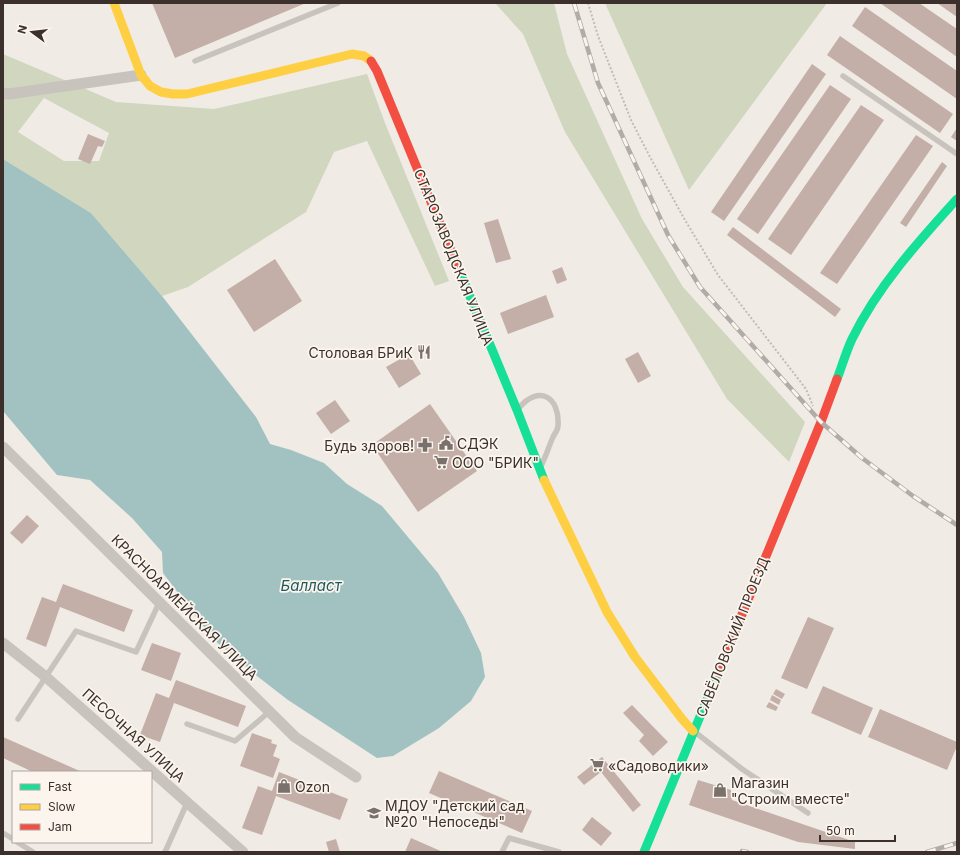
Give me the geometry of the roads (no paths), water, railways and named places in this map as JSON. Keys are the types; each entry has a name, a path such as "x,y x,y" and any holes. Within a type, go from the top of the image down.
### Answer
{"street":[{"name":"СТАРОЗАВОДСКАЯ УЛИЦА","path":"114,3 141,75 147,84 154,90 169,94 187,94 352,54 361,55 368,58 377,71 517,410 539,470 608,612 635,657 682,719 693,731"},
{"path":"3,93 8,94 141,75"},
{"name":"САВЁЛОВСКИЙ ПРОЕЗД","path":"644,852 822,419 852,340 872,304 902,262 957,199"},
{"name":"КРАСНОАРМЕЙСКАЯ УЛИЦА","path":"3,447 294,737 356,777"},
{"name":"ПЕСОЧНАЯ УЛИЦА","path":"3,643 46,677 151,771"},
{"name":"ПЕСОЧНАЯ УЛИЦА","path":"152,772 242,852"}],"lane":[{"path":"195,61 338,3"},
{"path":"843,76 957,154"},
{"path":"517,410 526,400 534,396 543,396 551,400 558,412 558,427 539,470"},
{"path":"18,720 76,631 136,652 159,603"},
{"path":"187,724 235,741 269,712"},
{"path":"693,731 742,769 808,813"},
{"path":"165,852 187,803"},
{"path":"3,833 12,838"},
{"path":"502,852 508,838 559,852"},
{"path":"19,843 33,852"}],"water":[{"name":"Балласт","path":"3,159 91,213 162,296 256,417 270,444 291,450 324,463 347,484 382,506 438,573 464,617 481,653 485,677 471,701 439,728 393,756 377,758 288,700 213,639 163,573 162,552 132,518 90,480 57,475 3,411"}],"railway":[{"path":"574,3 598,83 668,235 700,287 821,422 862,458 913,496 957,525"},
{"path":"927,852 957,843"},
{"path":"742,851 747,852"}],"place":[{"name":"Столовая БРиК","path":"424,352"},
{"name":"СДЭК","path":"446,443"},
{"name":"Будь здоров!","path":"425,445"},
{"name":"ООО \"БРИК\"","path":"441,462"},
{"name":"«Садоводики»","path":"597,765"},
{"name":"Ozon","path":"284,786"},
{"name":"Магазин \"Строим вместе\"","path":"720,790"},
{"name":"МДОУ \"Детский сад №20 \"Непоседы\"","path":"374,813"}]}
